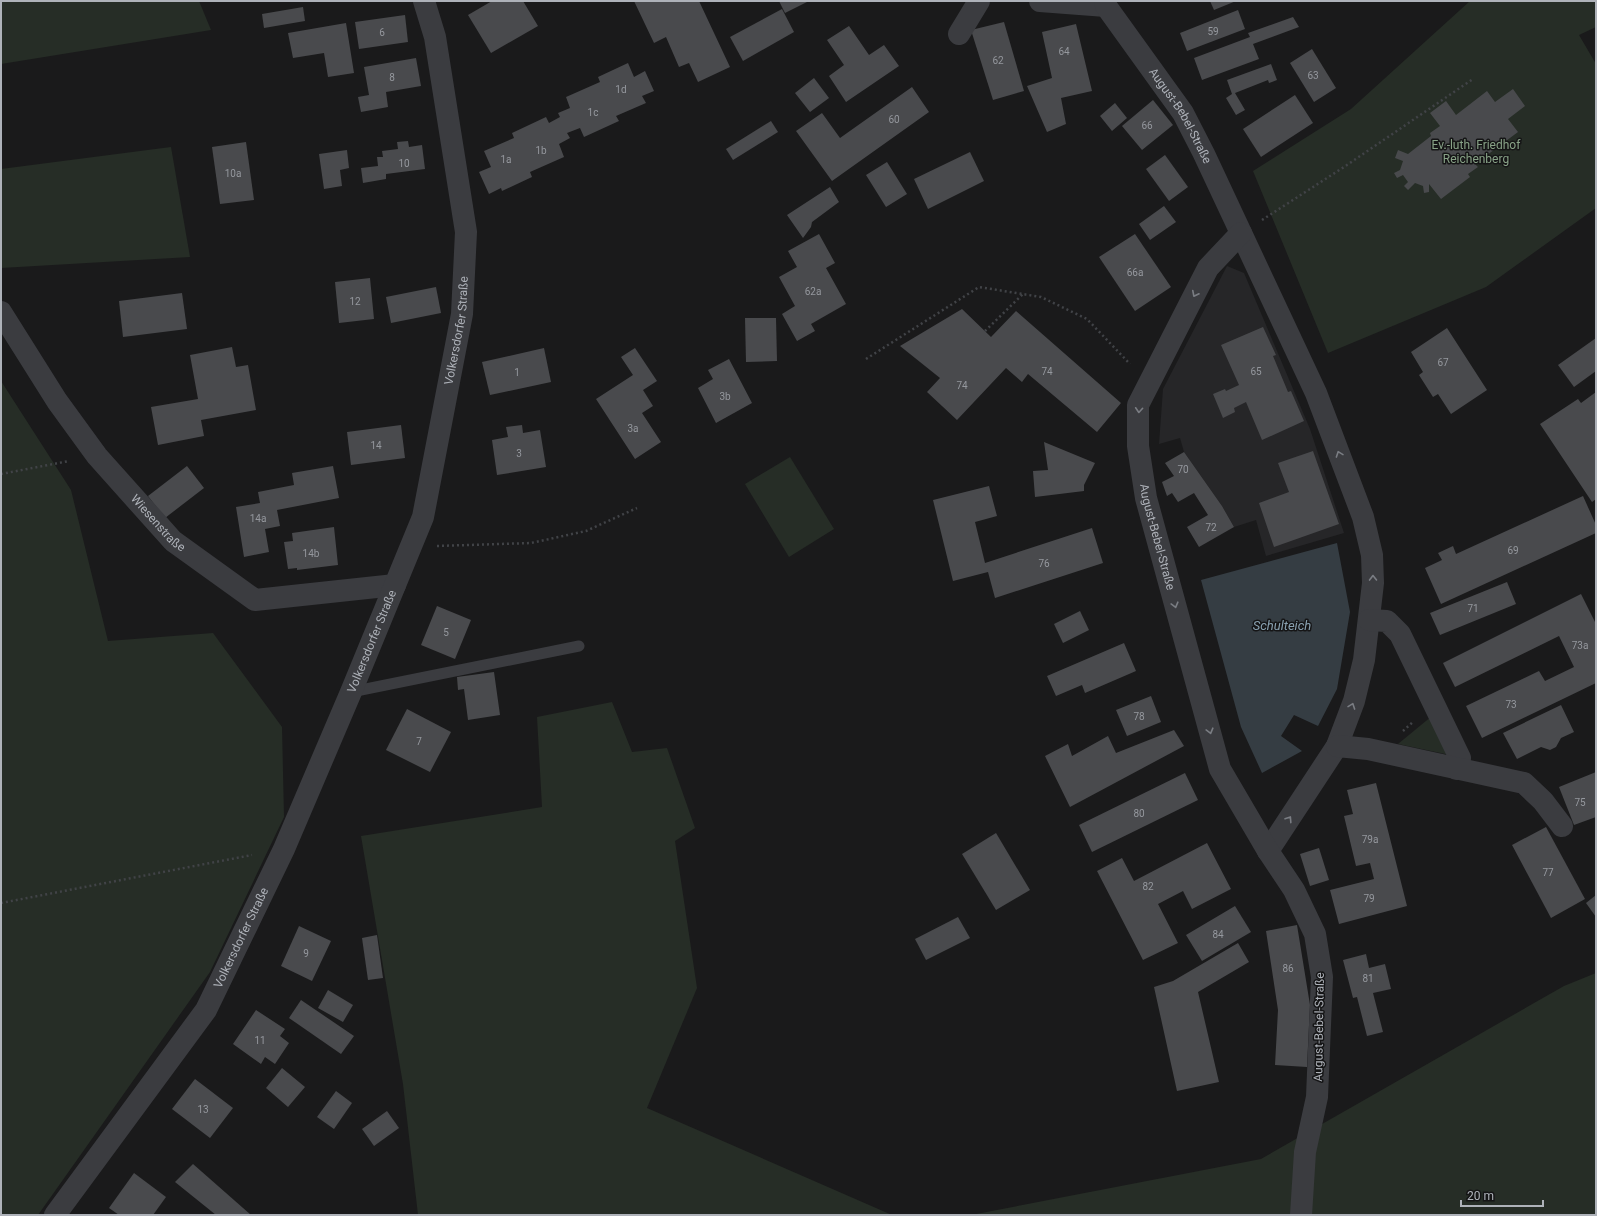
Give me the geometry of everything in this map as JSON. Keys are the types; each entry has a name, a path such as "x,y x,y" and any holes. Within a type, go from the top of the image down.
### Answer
{"street":[{"name":"Volkersdorfer Straße","path":"55,1215 206,1010 284,849 423,517 462,314 466,232 435,37 424,1"},
{"path":"959,34 979,1"},
{"name":"August-Bebel-Straße","path":"1040,1 1106,4 1183,113 1316,393 1363,517 1372,555 1373,583 1364,660 1354,701 1337,746 1268,851"},
{"name":"August-Bebel-Straße","path":"1241,233 1208,268 1138,405 1138,446 1146,498 1220,769 1268,851 1294,890 1315,934 1322,977 1317,1097 1305,1152 1301,1215"},
{"name":"Wiesenstraße","path":"1,312 57,401 98,456 173,541 255,600 395,585"},
{"path":"1369,620 1387,621 1400,634 1460,758 1457,769"},
{"path":"1337,746 1381,752 1524,784 1543,802 1562,826"}],"lane":[{"path":"351,692 579,646"}],"path":[{"path":"1241,233 1344,167 1474,79"},
{"path":"866,359 979,287 1041,297 1087,319 1132,366 1151,380"},
{"path":"985,331 1024,294"},
{"path":"1,474 98,456"},
{"path":"411,547 531,543 586,531 637,508"},
{"path":"1381,752 1399,734 1434,705"},
{"path":"1,903 284,849"}],"shaded area":[{"path":"1227,266 1244,273 1310,429 1344,533 1266,556 1256,520 1234,527 1222,506 1184,452 1180,438 1159,444 1163,389"}],"green space":[{"path":"1,1 199,1 211,30 1,64"},
{"name":"Ev.-luth. Friedhof Reichenberg","path":"1470,1 1596,1 1596,27 1579,35 1596,64 1596,208 1486,287 1328,353 1253,171 1351,109"},
{"path":"171,147 190,257 1,268 1,169"},
{"path":"1,381 71,490 108,641 213,633 282,727 284,817 210,972 38,1215 1,1215"},
{"path":"790,457 834,529 789,557 745,484"},
{"path":"612,702 632,752 667,748 695,828 675,841 697,988 647,1108 892,1215 418,1215 403,1084 361,836 542,807 537,717"},
{"path":"1432,716 1450,755 1398,744"},
{"path":"1596,973 1596,1215 971,1215 1261,1159 1564,986"}],"water":[{"name":"Schulteich","path":"1337,543 1350,612 1337,689 1318,726 1294,715 1281,736 1302,751 1262,773 1241,727 1201,580"}],"building":[{"path":"492,1 523,1 538,26 491,53 468,15"},
{"path":"634,1 699,1 730,67 698,82 689,63 679,67 666,37 654,43"},
{"path":"779,1 809,1 785,13"},
{"path":"1210,1 1236,1 1214,10"},
{"path":"303,7 305,21 264,28 262,14"},
{"path":"782,9 794,32 743,61 730,37"},
{"path":"1238,10 1245,29 1187,51 1180,33"},
{"path":"405,15 408,42 359,49 355,22"},
{"path":"1293,17 1299,27 1253,44 1259,59 1202,80 1194,58 1250,37 1248,33"},
{"path":"1004,22 1024,91 993,100 971,30"},
{"path":"346,23 354,73 328,77 324,53 293,58 288,33"},
{"path":"1076,24 1092,91 1061,98 1066,124 1047,132 1027,86 1052,78 1042,32"},
{"path":"849,26 869,55 884,45 899,66 846,102 829,76 844,65 827,40"},
{"path":"1312,49 1336,88 1314,102 1290,63"},
{"path":"416,58 421,86 386,92 388,107 361,112 358,97 369,95 364,67"},
{"path":"628,63 634,77 645,71 654,91 642,96 646,103 616,116 619,121 584,137 580,128 567,133 570,138 559,144 564,157 530,172 532,177 502,191 501,188 489,194 479,172 491,167 484,151 514,138 512,133 546,117 549,123 560,117 558,113 570,108 566,97 600,82 598,77"},
{"path":"1271,64 1277,80 1269,83 1268,80 1235,93 1245,110 1236,115 1226,98 1232,94 1227,80"},
{"path":"814,78 829,98 810,112 795,93"},
{"path":"912,87 929,112 832,181 796,131 822,113 840,138"},
{"path":"1513,89 1525,106 1508,119 1518,132 1475,164 1478,167 1468,174 1470,177 1441,199 1429,184 1429,192 1424,193 1423,186 1415,183 1408,190 1404,186 1408,182 1403,175 1397,178 1394,173 1400,170 1403,161 1395,158 1398,150 1408,154 1431,136 1430,133 1440,126 1430,113 1446,101 1456,115 1487,91 1495,102"},
{"path":"1295,95 1313,123 1261,157 1243,129"},
{"path":"1153,100 1173,125 1142,150 1122,126"},
{"path":"1115,103 1127,118 1112,131 1100,116"},
{"path":"771,121 778,132 733,160 726,149"},
{"path":"408,141 409,147 422,145 425,169 386,174 386,179 363,183 361,168 378,166 377,157 383,157 382,151 398,149 397,142"},
{"path":"246,142 254,200 220,204 212,147"},
{"path":"347,150 349,168 340,170 342,186 324,189 319,154"},
{"path":"970,152 984,181 928,209 914,179"},
{"path":"1165,155 1188,187 1169,201 1146,169"},
{"path":"887,162 907,194 886,207 866,175"},
{"path":"830,187 839,202 812,222 811,227 803,238 787,215"},
{"path":"1164,206 1176,222 1150,240 1139,224"},
{"path":"819,234 835,263 826,268 846,304 811,324 815,331 797,341 782,314 795,306 779,277 797,267 788,251"},
{"path":"1135,234 1171,287 1135,311 1099,257"},
{"path":"370,278 374,319 339,323 335,282"},
{"path":"436,287 441,313 391,323 386,297"},
{"path":"182,293 187,329 123,337 119,301"},
{"path":"962,309 991,337 1016,311 1121,403 1097,432 1028,374 1022,382 1006,368 957,420 927,392 940,378 900,346"},
{"path":"745,318 776,318 777,361 746,362"},
{"path":"1263,327 1276,355 1273,356 1288,392 1291,391 1304,421 1262,440 1246,402 1234,408 1235,412 1223,418 1213,394 1225,389 1226,391 1239,385 1221,345"},
{"path":"1447,328 1487,390 1451,414 1438,394 1433,397 1419,375 1423,372 1411,352"},
{"path":"1596,338 1596,371 1574,387 1558,365"},
{"path":"232,347 236,367 248,365 256,410 201,420 204,436 158,445 151,407 198,399 190,355"},
{"path":"544,348 551,382 490,395 482,362"},
{"path":"635,348 657,381 643,390 653,406 642,413 661,442 635,459 596,399 633,375 621,357"},
{"path":"729,359 752,403 716,423 698,388 713,379 708,370"},
{"path":"1596,392 1596,499 1592,502 1540,424 1578,399 1581,403"},
{"path":"401,425 405,458 351,465 347,432"},
{"path":"522,425 523,433 540,430 546,467 497,475 492,440 508,437 506,427"},
{"path":"1044,442 1095,463 1084,485 1084,491 1035,497 1033,471 1048,470"},
{"path":"1313,451 1339,524 1274,547 1259,503 1289,492 1278,463"},
{"path":"1184,452 1222,506 1234,527 1199,547 1187,527 1208,515 1194,493 1178,502 1172,493 1167,496 1162,482 1174,476 1165,463"},
{"path":"187,466 204,488 165,518 148,496"},
{"path":"333,466 339,498 277,510 280,526 265,529 269,552 244,557 236,507 260,503 258,492 294,485 292,473"},
{"path":"989,486 997,516 975,522 985,563 1092,528 1103,563 995,598 988,572 953,581 933,500"},
{"path":"1583,496 1596,525 1596,533 1441,604 1425,568 1442,560 1438,553 1453,546 1456,554"},
{"path":"334,527 338,565 297,570 297,568 288,569 284,542 293,541 292,533"},
{"path":"1507,582 1516,604 1440,635 1430,613"},
{"path":"1581,594 1596,624 1596,683 1482,738 1466,706 1539,671 1545,681 1574,667 1559,636 1455,687 1443,663"},
{"path":"437,606 471,620 455,659 421,645"},
{"path":"1080,611 1089,630 1063,643 1054,624"},
{"path":"1124,643 1136,671 1085,693 1082,685 1056,696 1047,676"},
{"path":"494,672 500,715 468,720 464,689 458,690 457,677"},
{"path":"1151,696 1161,722 1127,736 1116,710"},
{"path":"1561,705 1574,732 1561,738 1556,747 1550,750 1541,747 1517,759 1503,733"},
{"path":"407,709 451,732 430,772 386,750"},
{"path":"1174,730 1184,746 1070,807 1045,756 1068,744 1072,756 1108,736 1116,753"},
{"path":"1596,772 1596,817 1574,825 1559,787"},
{"path":"1185,773 1198,800 1092,852 1079,825"},
{"path":"1376,783 1407,906 1339,924 1330,890 1374,879 1370,863 1356,866 1344,816 1353,814 1347,790"},
{"path":"1546,827 1585,899 1551,918 1512,845"},
{"path":"996,833 1030,890 996,910 962,854"},
{"path":"1207,843 1231,889 1192,909 1183,891 1158,904 1178,943 1143,960 1097,871 1122,858 1134,881"},
{"path":"1319,848 1329,880 1310,886 1300,854"},
{"path":"1596,895 1596,917 1586,903"},
{"path":"1235,906 1251,932 1202,961 1186,935"},
{"path":"958,917 970,938 926,960 915,939"},
{"path":"1297,925 1310,1005 1307,1067 1275,1065 1278,1010 1266,931"},
{"path":"299,926 331,941 312,981 281,966"},
{"path":"377,935 383,978 368,980 362,938"},
{"path":"1238,943 1249,962 1198,992 1219,1082 1177,1091 1154,987 1173,981"},
{"path":"1366,954 1369,968 1385,964 1391,989 1373,993 1383,1032 1367,1036 1357,997 1353,998 1343,960"},
{"path":"328,990 353,1005 343,1022 318,1008"},
{"path":"301,1000 354,1036 341,1054 289,1018"},
{"path":"256,1010 285,1029 280,1036 289,1043 275,1064 265,1057 261,1064 233,1044"},
{"path":"282,1068 305,1087 288,1107 266,1088"},
{"path":"195,1079 233,1108 210,1138 172,1109"},
{"path":"336,1091 352,1103 334,1129 317,1117"},
{"path":"387,1111 399,1128 374,1146 362,1129"},
{"path":"193,1164 251,1215 216,1215 175,1182"},
{"path":"134,1173 166,1197 153,1215 119,1215 109,1208"}]}
